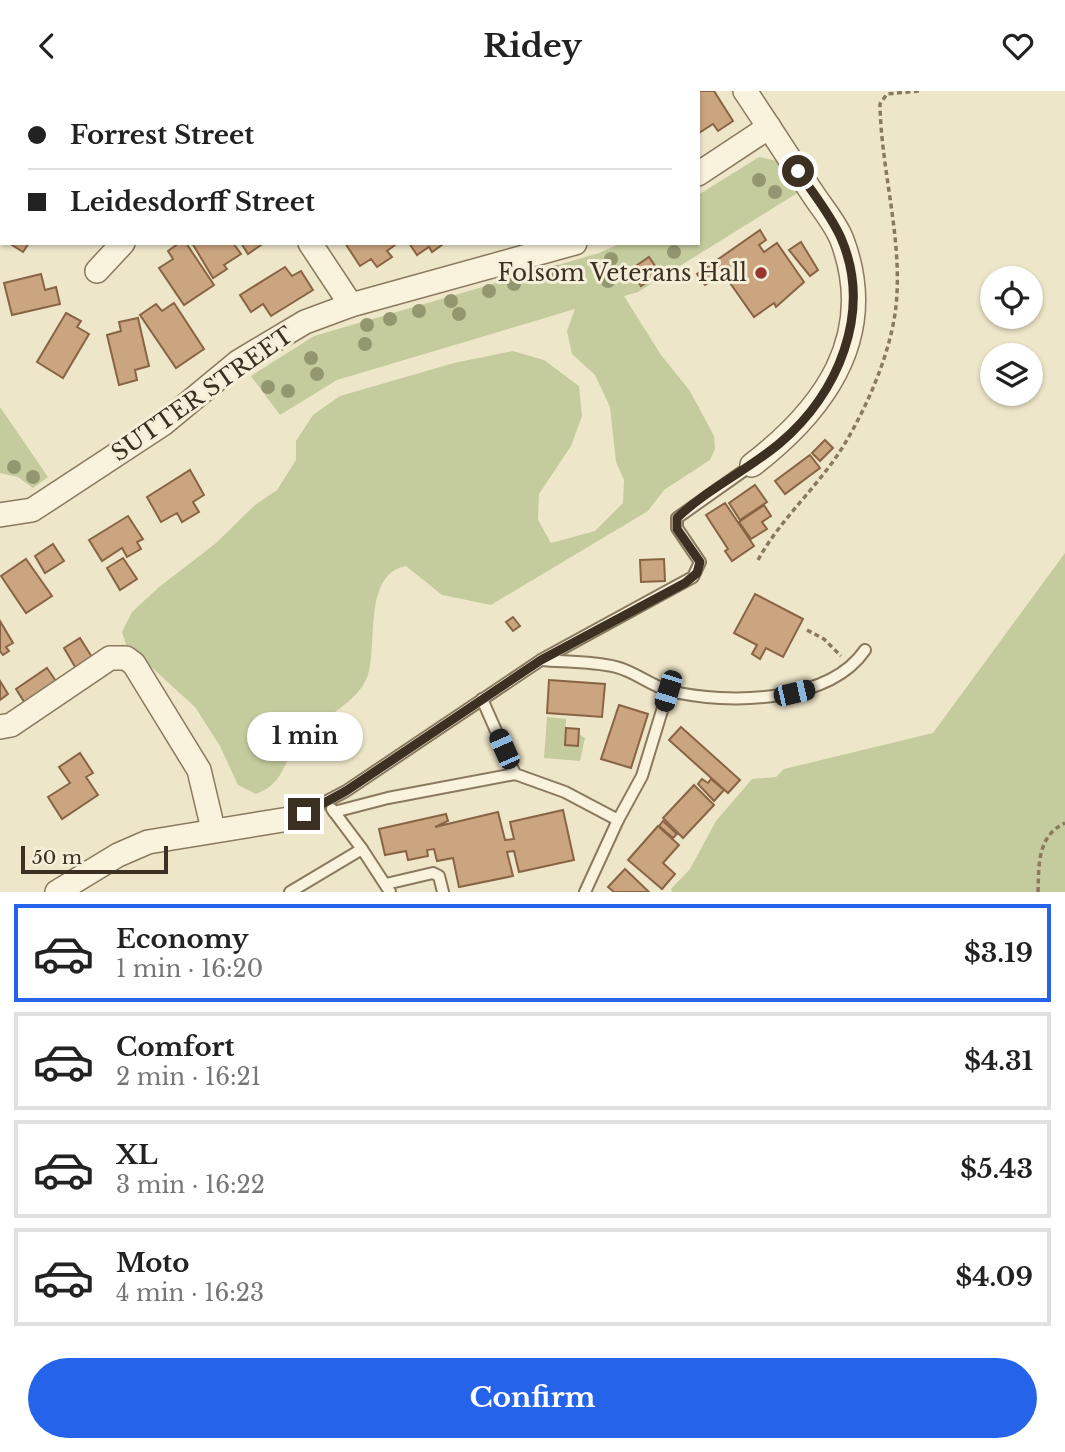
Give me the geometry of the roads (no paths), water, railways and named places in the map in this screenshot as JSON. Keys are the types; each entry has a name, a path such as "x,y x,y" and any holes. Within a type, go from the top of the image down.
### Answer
{"street":[{"path":"745,91 841,237 852,297 844,356 834,379 800,425 752,465"},
{"path":"700,173 769,127"},
{"path":"97,271 121,245"},
{"path":"311,245 351,306"},
{"name":"SUTTER STREET","path":"0,515 32,510 163,424 212,382 277,337 305,322 351,306 568,245"},
{"path":"0,727 11,725 110,658 120,657 134,664 199,770 213,829"},
{"path":"57,892 133,848 213,829 262,825 295,818"}],"lane":[{"path":"295,818 327,802 541,660 693,577 700,562 677,529 677,518 752,465"},
{"path":"541,660 616,667 668,691 727,696 794,693 829,682 852,668 866,650"},
{"path":"588,891 618,820 642,776 668,691"},
{"path":"482,699 515,774"},
{"path":"334,812 388,797 515,774 565,792 618,820"},
{"path":"327,802 388,888 433,873 439,876 443,892"},
{"path":"290,892 362,849"}],"place":[{"name":"Folsom Veterans Hall","path":"761,273"}]}
